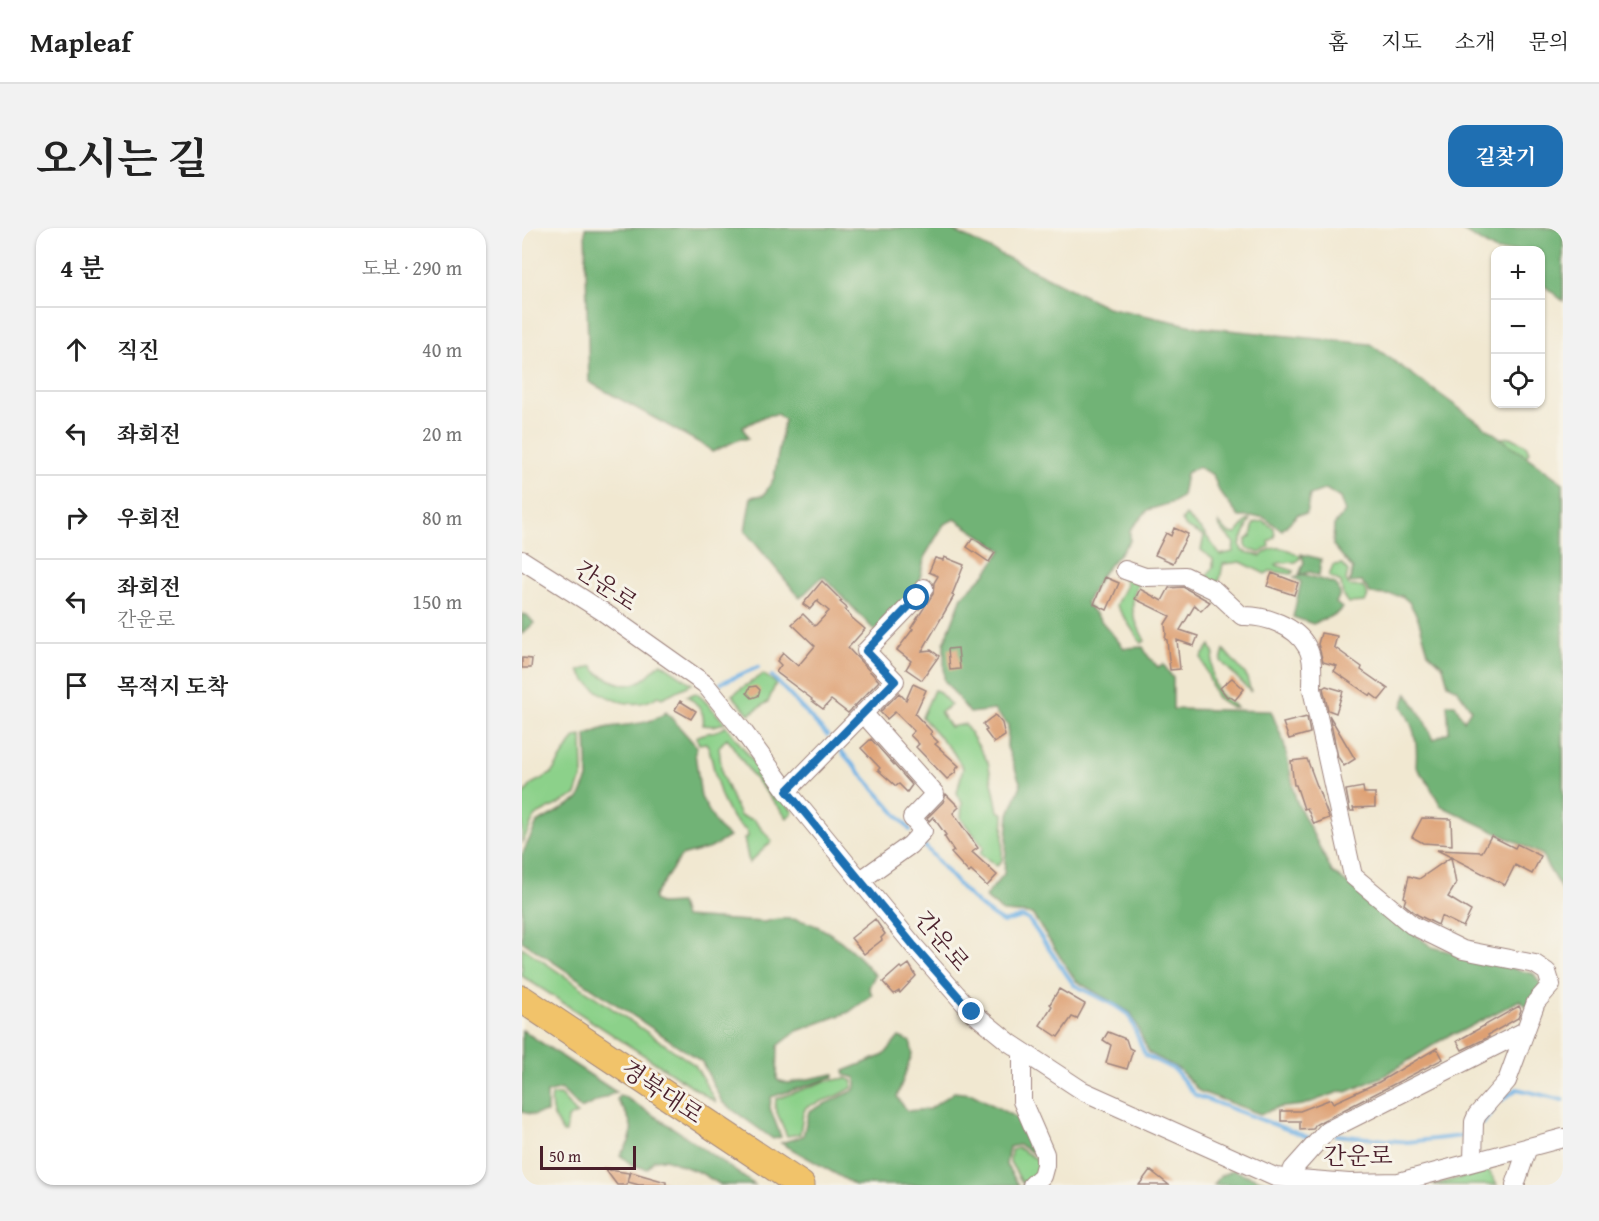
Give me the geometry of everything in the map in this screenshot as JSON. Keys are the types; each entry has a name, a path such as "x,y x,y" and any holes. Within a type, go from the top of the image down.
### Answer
{"highway":[{"name":"경북대로","path":"522,999 801,1185"},
{"name":"경북대로","path":"522,1021 774,1185"},
{"path":"747,1149 822,1185"}],"street":[{"name":"간운로","path":"522,560 602,611 705,684 787,791 914,946 972,1012 1022,1051 1083,1091 1275,1177 1349,1183 1399,1182 1563,1138"},
{"path":"1125,570 1145,577 1185,576 1214,590 1242,616 1253,615 1285,624 1307,646 1312,665 1312,689 1353,876 1412,926 1463,950 1535,964 1548,972 1551,985 1536,1002 1507,1081 1474,1122 1473,1161"},
{"path":"787,791 895,681 866,651 924,588"},
{"path":"861,880 910,844 923,831 912,819 935,794 863,713"},
{"path":"1289,1178 1293,1169 1327,1131 1525,1031"},
{"path":"1022,1051 1022,1101 1045,1154 1042,1176 1032,1185"},
{"path":"1515,1185 1528,1147"}],"green space":[{"path":"585,228 948,228 1107,307 1198,327 1370,344 1563,483 1563,892 1543,855 1441,806 1416,767 1415,735 1402,706 1407,693 1424,720 1433,740 1449,732 1447,704 1455,704 1464,721 1471,709 1457,689 1448,684 1443,666 1428,652 1418,618 1409,602 1402,596 1371,594 1362,582 1349,583 1353,569 1333,545 1334,525 1345,512 1340,498 1326,489 1310,495 1306,514 1298,514 1282,530 1263,517 1239,517 1219,491 1213,475 1198,467 1186,473 1182,496 1174,502 1148,510 1130,530 1130,541 1102,574 1086,603 1124,648 1143,647 1158,667 1163,664 1173,678 1173,709 1271,711 1284,743 1296,800 1332,872 1432,947 1534,974 1541,985 1527,1007 1520,1000 1458,1033 1451,1034 1384,1076 1347,1092 1342,1091 1303,1105 1276,1108 1260,1114 1199,1091 1179,1069 1149,1053 1131,1013 1076,981 1032,914 1003,912 985,897 1004,874 1009,814 1021,785 1007,747 1008,725 994,710 970,713 944,680 944,643 962,597 986,573 1002,550 955,519 944,524 925,556 918,586 875,631 823,576 800,598 745,531 751,497 764,495 774,478 784,420 777,414 765,416 743,427 748,439 740,439 712,452 707,447 589,382"},
{"path":"1458,228 1563,228 1563,301 1545,286 1545,246 1491,246 1491,248"},
{"path":"1511,437 1526,445 1529,452 1518,470 1471,441"},
{"path":"1186,515 1205,534 1220,555 1233,552 1234,543 1220,528 1219,523 1228,533 1236,534 1250,520 1240,544 1242,551 1261,556 1271,549 1281,548 1301,557 1296,562 1276,565 1294,571 1291,574 1270,571 1265,574 1241,562 1223,564 1220,579 1216,585 1206,578 1213,567 1213,559 1201,550 1204,536 1186,527 1182,520"},
{"path":"1263,521 1274,528 1275,537 1269,542 1270,546 1260,553 1246,548 1246,540 1251,536 1254,523"},
{"path":"1301,554 1321,559 1319,576 1310,572 1299,575 1304,562"},
{"path":"1342,564 1348,571 1346,580 1349,586 1363,587 1368,595 1365,602 1348,603 1343,596 1341,582 1329,576 1333,565"},
{"path":"1123,575 1138,583 1133,599 1133,613 1145,641 1141,643 1116,605 1126,585"},
{"path":"1306,575 1336,584 1340,594 1336,603 1342,608 1336,614 1313,624 1293,617 1301,582 1294,577"},
{"path":"522,614 527,615 534,623 522,634"},
{"path":"1210,645 1214,655 1212,670 1217,690 1236,707 1231,707 1216,697 1201,657"},
{"path":"1224,650 1246,675 1251,692 1221,661"},
{"path":"661,663 692,684 662,698 658,696 637,703 626,703 604,695 585,680 579,671 593,666 605,677 624,685 631,685 642,680"},
{"path":"763,674 776,683 768,702 749,714 732,695"},
{"path":"934,690 938,691 951,705 940,712 950,727 965,724 988,762 998,811 1004,814 1002,861 997,866 980,854 984,847 961,819 962,803 957,793 963,768 953,752 922,717"},
{"path":"696,693 725,723 713,726 703,725 704,720 700,708 687,696"},
{"path":"666,712 697,747 695,753 701,797 718,827 729,837 711,848 681,856 654,896 654,900 661,904 680,903 684,917 764,922 780,919 812,924 840,941 875,975 869,987 872,995 849,1012 797,1031 778,1046 777,1080 788,1083 834,1074 834,1077 771,1097 770,1108 781,1137 773,1139 722,1102 702,1062 522,941 522,855 537,823 579,799 588,778 586,735 606,728 647,722"},
{"path":"726,726 793,812 787,818 752,775 727,738 719,747 722,775 740,816 754,820 772,841 749,863 744,838 748,837 747,831 738,824 725,805 720,794 709,748 706,743 699,744 696,737"},
{"path":"582,736 583,774 576,795 535,816 522,844 522,796 533,783 551,774 575,737"},
{"path":"522,947 695,1065 716,1102 522,976"},
{"path":"522,1030 616,1092 581,1109 561,1089 547,1093 547,1112 534,1115 522,1112"},
{"path":"899,1037 911,1042 912,1054 897,1097 907,1111 930,1109 954,1092 972,1094 1017,1118 1039,1156 1019,1145 1009,1147 1006,1165 1019,1185 855,1185 781,1143 803,1136 809,1111 853,1091 856,1078 845,1075 844,1071 884,1055"},
{"path":"846,1078 853,1081 852,1088 806,1107 800,1134 787,1136 775,1108 776,1099 823,1082"},
{"path":"552,1095 560,1095 577,1114 568,1118 566,1133 563,1133 553,1115"},
{"path":"619,1096 625,1097 678,1131 755,1185 721,1185 701,1173 665,1159 654,1160 647,1169 632,1165 620,1155 630,1140 631,1127 630,1121 617,1100"},
{"path":"1018,1148 1040,1161 1038,1177 1023,1184 1010,1162 1011,1150"},
{"path":"1233,1170 1274,1185 1214,1185 1220,1176"},
{"path":"1489,1171 1497,1185 1432,1185"}],"building":[{"path":"1174,528 1188,534 1173,563 1155,555 1166,533 1171,536"},
{"path":"973,538 995,553 989,562 967,547"},
{"path":"944,557 964,565 952,595 954,596 922,651 931,650 939,656 922,680 906,669 911,661 897,650 913,629 911,628 933,594 934,583 938,576 929,572 935,558 943,560"},
{"path":"1272,573 1298,583 1294,595 1267,586"},
{"path":"1105,577 1119,583 1107,610 1094,604"},
{"path":"822,581 842,601 840,602 847,608 845,610 852,618 865,629 848,648 879,681 848,713 831,700 823,709 776,672 781,665 777,661 783,653 798,666 815,646 792,624 803,614 815,626 829,611 818,602 819,599 810,609 803,604"},
{"path":"1183,587 1210,602 1201,611 1195,605 1180,630 1198,636 1194,646 1177,640 1180,669 1170,670 1165,624 1170,616 1135,599 1140,589 1162,601 1169,588"},
{"path":"1321,633 1337,636 1334,647 1388,689 1379,700 1334,671 1337,666 1323,662 1318,644"},
{"path":"958,648 960,669 950,670 948,649"},
{"path":"522,658 532,659 531,668 522,668"},
{"path":"1232,678 1244,689 1235,700 1227,697 1220,688"},
{"path":"913,684 926,690 915,714 932,732 930,734 938,742 935,744 959,766 956,772 947,779 916,747 919,744 910,735 914,731 895,712 887,719 880,712 899,693 906,700"},
{"path":"756,686 760,690 758,696 752,698 747,693 750,687"},
{"path":"1326,686 1343,691 1336,713 1328,710 1323,688"},
{"path":"680,701 696,711 691,719 675,710"},
{"path":"995,715 1002,723 1005,736 994,743 983,724"},
{"path":"1329,715 1355,759 1344,766 1338,757"},
{"path":"1307,717 1310,733 1289,739 1283,723"},
{"path":"871,739 912,785 907,792 899,784 896,786 878,770 880,768 861,748"},
{"path":"1307,759 1329,818 1314,824 1307,808 1304,809 1296,785 1294,785 1291,761"},
{"path":"1363,787 1364,793 1375,793 1375,807 1353,808 1354,811 1350,811 1346,790"},
{"path":"946,794 959,807 953,813 978,848 972,852 997,875 987,886 971,871 969,873 951,853 954,851 944,836 946,835 933,817 929,821 927,818 943,802"},
{"path":"1422,818 1451,819 1452,845 1423,843 1412,837"},
{"path":"1491,836 1515,848 1517,844 1541,856 1532,874 1515,865 1505,885 1437,850 1482,852"},
{"path":"1451,857 1456,884 1448,897 1471,911 1463,927 1441,916 1438,925 1418,915 1404,904 1409,876 1419,879"},
{"path":"875,919 885,934 882,940 864,954 851,938"},
{"path":"909,964 916,976 900,993 899,991 894,994 883,982 900,967 902,969"},
{"path":"1059,989 1085,1004 1077,1019 1072,1017 1058,1037 1040,1025"},
{"path":"1519,1006 1521,1010 1518,1018 1488,1035 1489,1037 1462,1050 1457,1041"},
{"path":"1108,1032 1126,1039 1129,1048 1133,1050 1127,1069 1106,1063 1111,1045 1103,1040"},
{"path":"1437,1048 1443,1059 1322,1121 1313,1129 1300,1130 1300,1121 1281,1121 1281,1111 1300,1111 1331,1099 1333,1103 1379,1082"},
{"path":"605,1169 629,1173 627,1185 617,1185"},
{"path":"1150,1170 1169,1185 1139,1185"},
{"path":"631,1172 666,1182 666,1185 639,1185 628,1182"}],"waterway":[{"path":"721,683 758,667"},
{"path":"772,676 827,735"},
{"path":"841,751 910,830"},
{"path":"924,845 960,887 991,915 1003,922 1022,917 1029,920 1074,985 1129,1015 1145,1055 1175,1070 1195,1095 1310,1138"},
{"path":"1500,1101 1517,1089 1563,1100"},
{"path":"1483,1123 1494,1109"},
{"path":"1336,1135 1407,1142 1463,1136"}],"route":[{"path":"917,598 866,651 895,681 787,791 914,946 972,1012"}]}
